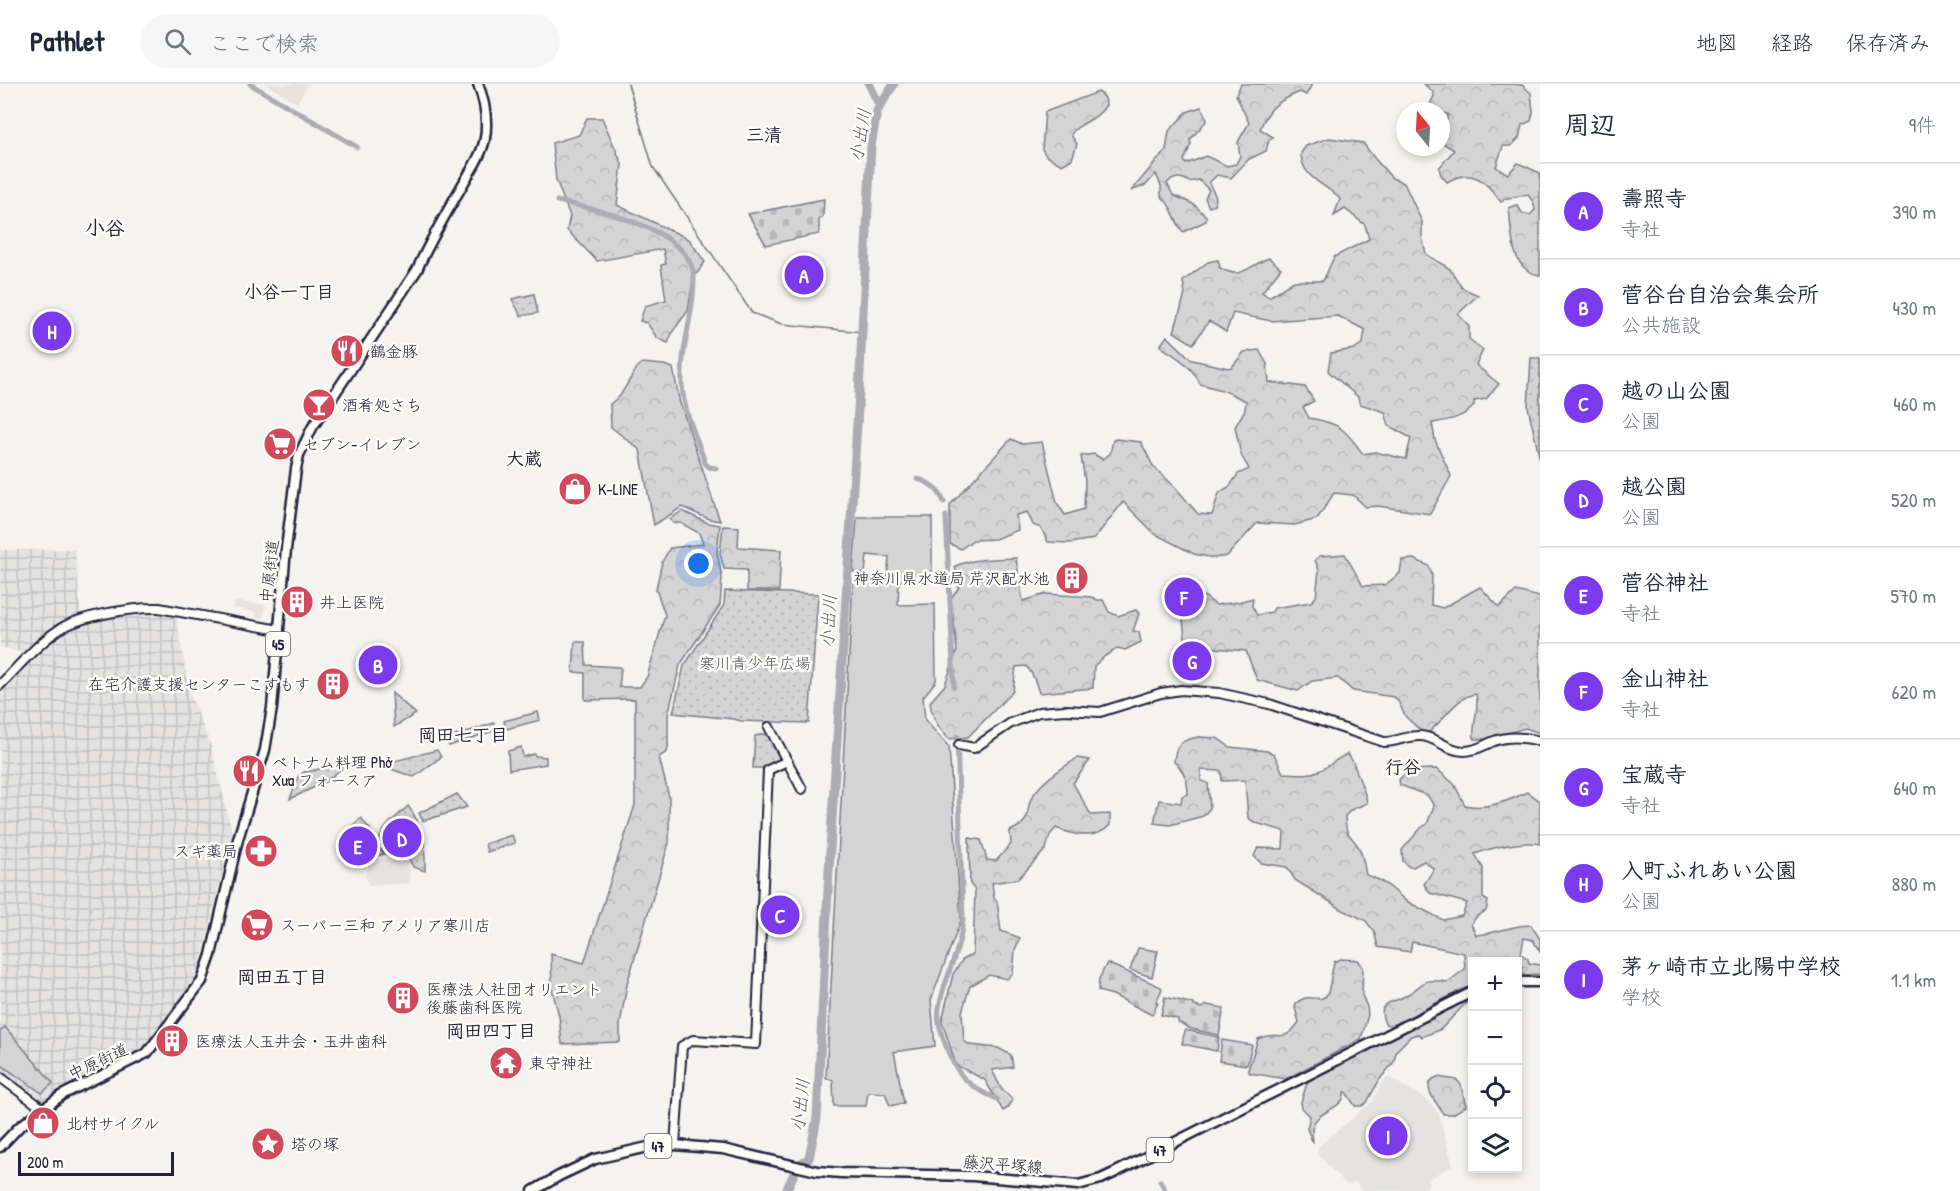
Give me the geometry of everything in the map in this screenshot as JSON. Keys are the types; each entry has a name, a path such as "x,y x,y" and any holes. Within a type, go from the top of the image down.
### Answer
{"main road":[{"name":"中原街道","path":"0,1147 8,1136 62,1095 147,1053 202,981 211,955 238,839 265,750 272,708 286,549 299,455 312,428 417,270 425,251 478,158 487,125 485,107 478,84"},
{"path":"1522,982 1540,982"},
{"name":"藤沢平塚線","path":"533,1191 595,1159 648,1147 675,1145 723,1149 817,1171 973,1176 1062,1184 1089,1183 1116,1172 1468,995"}],"street":[{"path":"0,685 58,629 75,622 121,611 159,608 279,630"},
{"path":"958,745 969,748 980,745 998,730 1039,712 1066,710 1100,712 1161,693 1189,690 1219,693 1269,704 1384,742 1420,736 1430,738 1448,748 1465,751 1477,750 1503,738 1527,737 1540,741"},
{"path":"769,727 802,789"},
{"path":"675,1145 682,1046 693,1040 756,1044 768,770 787,761"},
{"path":"0,1077 42,1108"}],"shaded area":[{"path":"265,84 308,84 297,103"},
{"path":"75,549 81,615 61,623 26,653 0,647 0,550"},
{"path":"235,601 265,605 263,618 256,617 257,612 234,608"},
{"path":"145,611 176,614 189,692 211,746 232,832 197,979 150,1041 130,1057 61,1088 41,1102 0,1075 0,691 60,632 78,625"},
{"path":"371,858 407,860 410,883 369,886 365,876"},
{"path":"1389,1077 1427,1100 1439,1114 1453,1166 1430,1178 1426,1191 1362,1191 1356,1182 1347,1185 1317,1154 1319,1146 1372,1102 1380,1086"}],"green space":[{"path":"1241,84 1312,84 1306,95 1300,92 1286,98 1267,115 1260,129 1273,137 1269,140 1266,151 1249,159 1231,178 1217,175 1209,183 1216,197 1214,205 1209,207 1205,198 1209,190 1199,180 1189,182 1178,178 1167,183 1173,195 1193,204 1206,216 1206,221 1183,232 1169,204 1161,196 1161,186 1156,174 1146,185 1131,191 1166,150 1169,131 1187,112 1201,107 1207,120 1190,140 1191,144 1184,161 1186,164 1206,156 1227,166 1236,164 1240,156 1238,142 1249,123 1236,95"},
{"path":"1424,84 1512,84 1522,85 1531,93 1533,112 1531,121 1522,125 1519,138 1511,146 1503,146 1496,167 1508,174 1518,163 1540,173 1540,275 1522,266 1517,258 1512,238 1509,208 1517,205 1523,214 1530,215 1535,210 1528,194 1504,199 1501,202 1478,178 1464,176 1447,182 1441,175 1439,168 1454,150 1450,148 1450,102 1431,102 1433,92"},
{"path":"1098,92 1106,100 1106,105 1102,111 1077,128 1071,135 1077,144 1072,159 1062,165 1046,156 1042,149 1045,112"},
{"path":"587,118 602,118 622,164 617,205 689,239 705,262 693,279 688,311 673,331 668,343 657,338 647,323 640,321 645,306 666,300 661,265 666,264 663,249 597,261 567,230 570,216 556,180 552,143 579,135"},
{"path":"1329,138 1363,143 1392,178 1404,183 1422,222 1422,237 1426,254 1450,269 1462,288 1478,295 1458,314 1469,326 1469,339 1483,350 1476,365 1499,384 1486,399 1474,401 1474,406 1464,414 1432,423 1435,440 1451,476 1430,514 1378,506 1366,507 1353,495 1334,493 1317,519 1295,525 1257,523 1227,556 1214,558 1194,554 1155,534 1123,502 1094,539 1069,543 1048,542 1041,528 1033,525 1027,512 1016,515 1018,530 995,539 973,540 961,549 950,544 950,505 1011,439 1022,444 1042,442 1057,503 1065,515 1084,509 1085,481 1081,456 1094,454 1102,459 1110,454 1113,440 1116,439 1141,442 1153,466 1198,514 1212,515 1219,493 1230,486 1238,474 1249,469 1241,455 1235,427 1245,410 1246,401 1225,391 1200,384 1188,367 1160,346 1167,336 1192,360 1228,368 1232,367 1244,352 1259,350 1267,364 1269,382 1305,387 1314,401 1303,407 1309,418 1328,422 1341,428 1363,454 1375,452 1406,459 1411,438 1389,426 1385,412 1360,404 1358,397 1328,371 1331,353 1354,349 1363,343 1365,330 1338,316 1271,321 1233,313 1226,332 1209,321 1193,344 1174,332 1185,294 1183,281 1208,262 1218,260 1220,268 1234,273 1269,258 1281,268 1262,292 1269,297 1294,281 1323,281 1334,257 1369,239 1365,225 1345,209 1334,216 1340,199 1315,180 1302,162 1301,153 1306,146"},
{"path":"824,199 823,216 819,220 819,234 766,245 748,214"},
{"path":"534,294 538,313 521,316 512,299"},
{"path":"1531,358 1540,358 1540,460 1528,407"},
{"path":"642,363 673,368 680,403 720,521 709,519 682,507 654,525 640,450 611,427 610,404 620,396"},
{"path":"682,511 708,523 720,525 717,553 722,577 720,605 680,665 668,715 667,752 659,757 669,797 669,843 627,984 620,1025 620,1042 562,1044 559,1016 552,989 551,954 584,963 635,805 635,699 585,700 585,673 573,672 575,642 585,642 586,665 619,667 621,669 619,687 640,687 647,677 665,615 656,589 662,562 670,548 703,544 699,533 681,523 673,523 670,519"},
{"path":"857,517 932,517 932,582 899,581 898,605 935,604 936,681 923,697 925,720 949,747 961,920 931,1000 935,1046 894,1052 904,1103 890,1106 885,1093 868,1092 866,1106 834,1106 833,1080 826,1078 853,581 887,582 889,557 867,555 865,573 853,572"},
{"path":"723,526 739,527 738,547 781,550 779,591 747,591 747,570 724,569 720,553"},
{"path":"1345,554 1363,586 1385,585 1400,573 1402,560 1414,559 1429,566 1432,575 1431,605 1443,608 1480,587 1499,607 1516,591 1540,597 1540,733 1525,728 1488,739 1474,739 1476,694 1455,705 1425,735 1405,716 1399,702 1394,697 1353,691 1338,678 1312,681 1298,691 1257,680 1246,651 1216,648 1209,643 1186,645 1182,612 1178,606 1204,596 1216,605 1253,598 1252,606 1257,615 1272,612 1274,608 1311,602 1316,597 1319,570 1315,560 1320,556"},
{"path":"1016,558 1023,601 1046,594 1092,597 1103,600 1109,612 1118,616 1136,610 1139,614 1133,631 1139,632 1141,642 1125,650 1118,648 1094,666 1093,688 1039,693 1034,678 1026,666 1016,667 1013,691 968,737 949,739 936,722 930,702 945,685 957,650 951,598 959,587 955,566 978,560"},
{"name":"寒川青少年広場","path":"725,591 818,594 809,723 741,721 673,713 684,666 724,605"},
{"path":"392,693 416,714 394,727"},
{"path":"538,712 540,720 506,729 504,721"},
{"path":"494,723 496,730 449,746 446,739"},
{"path":"763,734 768,736 779,757 778,762 765,768 753,768 755,736"},
{"path":"1199,737 1217,738 1230,747 1267,751 1274,754 1283,773 1314,773 1348,754 1367,803 1351,810 1345,816 1346,828 1360,849 1366,875 1390,887 1406,901 1443,920 1462,916 1467,903 1430,893 1424,884 1434,869 1424,861 1409,867 1403,861 1402,850 1427,824 1434,806 1428,796 1400,785 1399,780 1411,772 1437,769 1454,784 1465,805 1472,806 1496,804 1527,792 1540,801 1540,844 1508,845 1475,854 1483,868 1483,898 1488,901 1486,911 1477,916 1471,924 1476,935 1531,925 1540,939 1540,952 1533,940 1524,938 1521,954 1528,959 1529,963 1540,965 1540,974 1523,975 1522,957 1468,957 1468,987 1392,1026 1385,1024 1382,1011 1386,1004 1405,996 1427,981 1448,982 1465,969 1464,953 1412,942 1410,952 1378,947 1374,931 1365,920 1343,910 1295,880 1287,867 1261,863 1254,856 1258,848 1283,849 1284,831 1256,823 1248,818 1245,780 1222,781 1221,771 1201,770 1201,781 1208,783 1210,808 1203,816 1170,825 1154,823 1159,800 1181,803 1182,796 1188,794 1183,772 1174,762 1176,750 1180,744"},
{"path":"521,747 523,757 534,754 546,757 546,764 509,770 508,751"},
{"path":"437,750 441,757 414,777 379,765"},
{"path":"1077,758 1090,760 1073,783 1091,815 1110,814 1110,825 1091,835 1070,833 1056,828 1050,835 1046,849 1018,879 992,883 1001,931 1020,938 1015,950 1013,973 1007,979 989,975 970,986 962,1012 964,1041 970,1045 998,1048 1011,1055 1013,1067 992,1070 1001,1088 1013,1100 1003,1111 985,1080 956,1065 942,1021 953,974 963,959 973,954 975,890 970,884 969,838 981,840 987,860 996,861 1011,844 1010,831 1023,823 1028,814 1031,799 1038,789"},
{"path":"347,764 325,782 290,799 298,777 304,772"},
{"path":"457,794 467,807 423,821 419,813"},
{"path":"408,806 417,821 422,837 425,871 413,867 409,859 403,859 401,854 388,855 379,848 384,830"},
{"path":"361,818 377,838 379,849 384,854 371,857 363,839 368,834 362,831 354,845 342,839"},
{"path":"512,835 515,843 487,852 485,844"},
{"path":"765,903 795,903 795,928 763,927"},
{"path":"1138,948 1158,951 1152,977 1130,970"},
{"path":"1341,959 1358,960 1363,967 1362,995 1368,1015 1361,1039 1286,1079 1250,1073 1248,1070 1258,1039 1289,1033 1299,1022 1296,1003 1305,998 1326,996 1334,962"},
{"path":"1107,963 1161,987 1156,1002 1158,1003 1152,1015 1113,995 1098,991 1099,979"},
{"path":"1165,997 1202,1008 1207,1005 1224,1008 1219,1035 1191,1029 1178,1022 1178,1019 1161,1015"},
{"path":"1461,1002 1466,1003 1441,1029 1422,1037 1418,1034 1411,1036 1396,1051 1394,1062 1362,1106 1355,1106 1344,1092 1337,1106 1316,1120 1312,1127 1313,1143 1307,1129 1310,1116 1302,1108 1301,1102 1308,1080"},
{"path":"5,1027 53,1083 42,1093 0,1064 0,1031"},
{"path":"1185,1030 1219,1037 1217,1051 1182,1044"},
{"path":"1222,1040 1252,1045 1247,1065 1219,1061"},
{"path":"1437,1077 1457,1080 1461,1085 1466,1106 1453,1114 1443,1114 1429,1089 1432,1080"}],"waterway":[{"path":"250,84 357,147"},
{"path":"628,84 653,167 752,313 782,324 863,332"},
{"path":"869,84 880,106"},
{"name":"小出川","path":"786,1191 798,1165 809,1158 817,1118 830,850 859,393 871,146 877,111 894,84"},
{"path":"557,201 640,224 678,247 690,262 694,280 683,358 683,394 705,463 709,467 716,468"},
{"path":"917,479 934,487 944,502"},
{"path":"946,516 954,687"},
{"path":"957,736 963,920 959,944 944,987 938,1013 941,1033 957,1070 977,1089 997,1099"},
{"path":"1160,1181 1166,1191"}],"place":[{"name":"壽照寺","path":"804,275"},
{"name":"入町ふれあい公園","path":"52,331"},
{"name":"鶴金豚","path":"347,351"},
{"name":"酒肴処さち","path":"319,405"},
{"name":"セブン-イレブン","path":"280,444"},
{"name":"K-LINE","path":"575,489"},
{"name":"神奈川県水道局 芹沢配水池","path":"1072,578"},
{"name":"金山神社","path":"1184,597"},
{"name":"井上医院","path":"297,602"},
{"name":"宝蔵寺","path":"1192,661"},
{"name":"菅谷台自治会集会所","path":"378,665"},
{"name":"在宅介護支援センターこすもす","path":"333,684"},
{"name":"ベトナム料理 Phở Xưa フォースア","path":"249,771"},
{"name":"越公園","path":"402,838"},
{"name":"菅谷神社","path":"358,846"},
{"name":"スギ薬局","path":"261,851"},
{"name":"越の山公園","path":"780,915"},
{"name":"スーパー三和 アメリア寒川店","path":"257,925"},
{"name":"医療法人社団オリエント 後藤歯科医院","path":"403,998"},
{"name":"医療法人玉井会・玉井歯科","path":"172,1041"},
{"name":"東守神社","path":"506,1063"},
{"name":"北村サイクル","path":"43,1123"},
{"name":"茅ヶ崎市立北陽中学校","path":"1388,1136"},
{"name":"塔の塚","path":"268,1144"}],"district":[{"name":"三清","path":"764,134"},
{"name":"小谷","path":"105,227"},
{"name":"小谷一丁目","path":"289,291"},
{"name":"大蔵","path":"524,458"},
{"name":"岡田七丁目","path":"463,734"},
{"name":"行谷","path":"1403,766"},
{"name":"岡田五丁目","path":"282,976"},
{"name":"岡田四丁目","path":"491,1030"}]}
